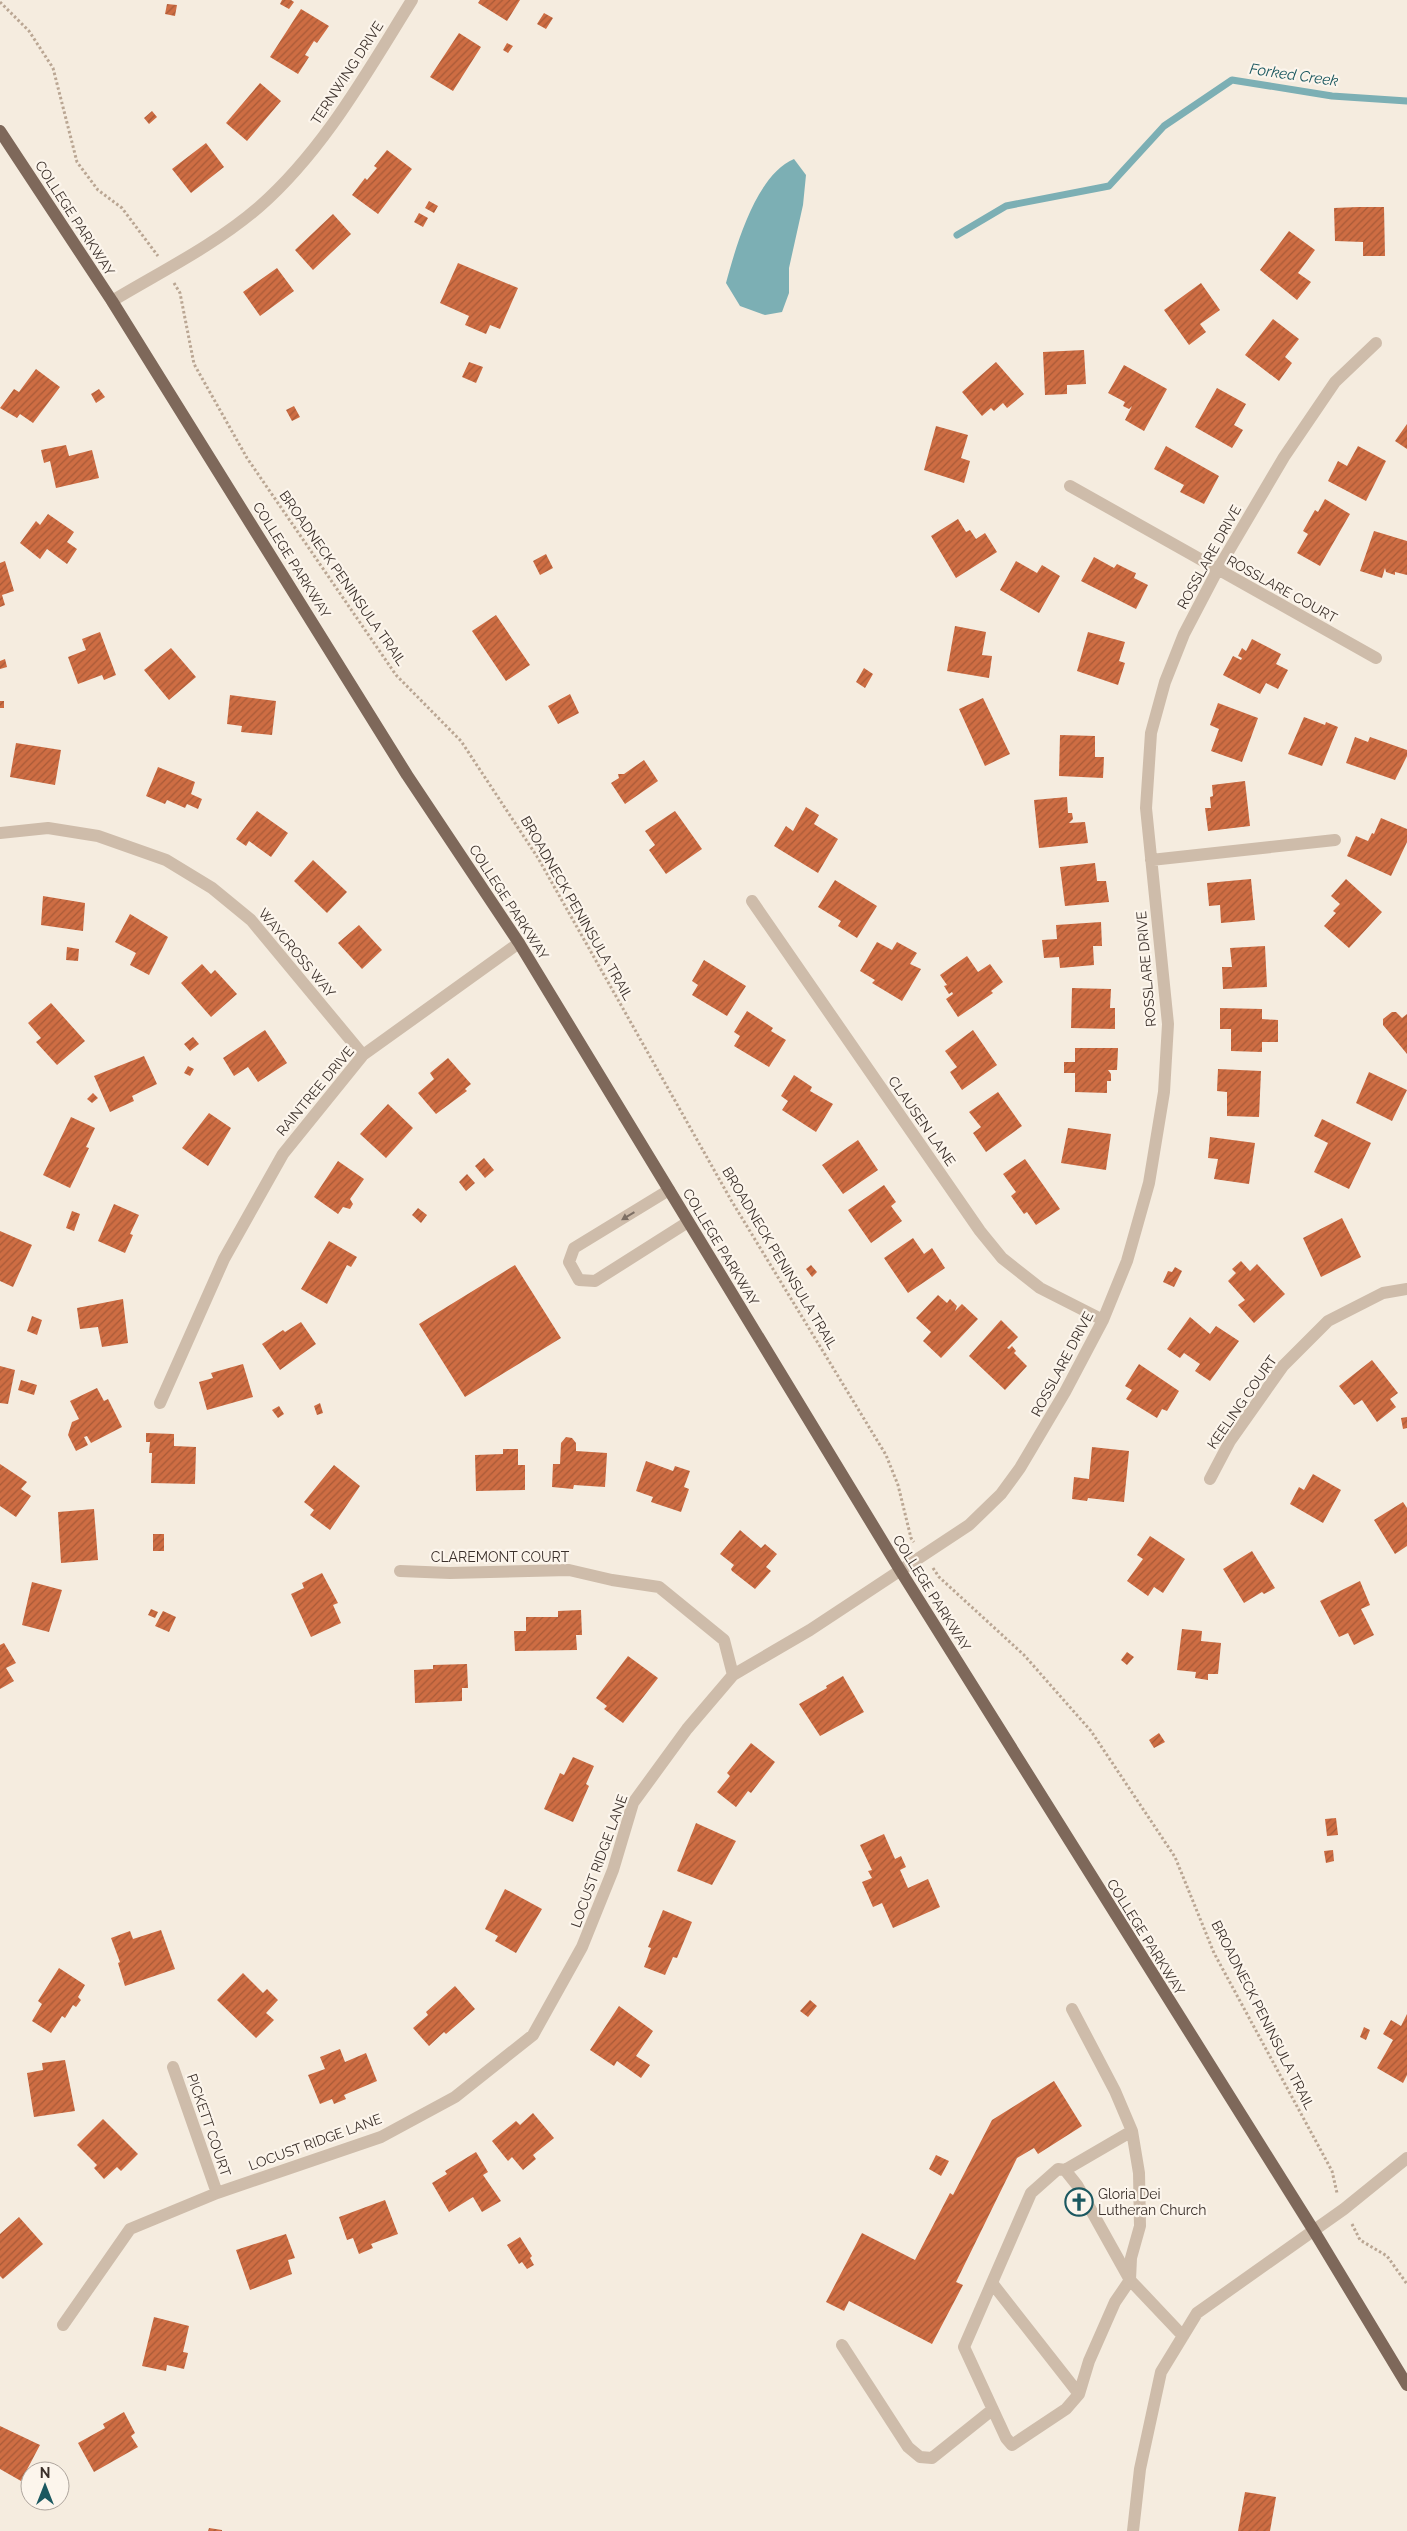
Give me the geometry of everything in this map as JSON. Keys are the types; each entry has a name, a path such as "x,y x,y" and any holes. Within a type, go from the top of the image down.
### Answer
{"main road":[{"name":"COLLEGE PARKWAY","path":"0,131 112,301 407,775 519,943 900,1570 1314,2231 1407,2385"}],"street":[{"name":"TERNWING DRIVE","path":"112,301 216,240 259,206 333,126 412,0"},
{"name":"ROSSLARE DRIVE","path":"900,1570 969,1525 1001,1494 1020,1468 1060,1401 1103,1320 1127,1261 1149,1183 1164,1092 1168,1024 1146,808 1151,734 1165,682 1184,634 1218,569 1284,457 1335,382 1376,343"},
{"name":"ROSSLARE COURT","path":"1070,486 1376,658"},
{"name":"WAYCROSS WAY","path":"0,833 48,828 98,836 174,865 212,888 251,920 363,1055"},
{"path":"1151,860 1335,840"},
{"name":"CLAUSEN LANE","path":"752,901 986,1238 1002,1258 1040,1288 1103,1320"},
{"name":"RAINTREE DRIVE","path":"160,1403 224,1260 283,1154 363,1055 519,943"},
{"path":"669,1190 574,1248 569,1262 579,1280 595,1281 688,1222"},
{"name":"KEELING COURT","path":"1210,1479 1230,1441 1283,1366 1328,1321 1383,1293 1407,1289"},
{"name":"CLAREMONT COURT","path":"400,1571 450,1573 569,1570 612,1580 659,1586 724,1640 733,1675"},
{"name":"LOCUST RIDGE LANE","path":"64,2325 130,2229 217,2193 381,2137 455,2097 533,2035 582,1947 613,1870 633,1804 687,1729 733,1675 810,1630 900,1570"},
{"path":"1072,2009 1115,2091 1132,2131 1139,2174 1140,2226 1131,2258 1130,2280 1115,2302 1089,2361 1079,2394 1066,2409 1012,2445 1006,2438 992,2410 964,2347 1031,2193 1058,2169 1065,2170 1132,2131"},
{"name":"PICKETT COURT","path":"172,2067 217,2193"},
{"path":"1133,2531 1140,2469 1161,2372 1197,2313 1314,2231 1407,2158"},
{"path":"1065,2170 1076,2185 1130,2280 1183,2336"},
{"path":"992,2282 1079,2394"},
{"path":"842,2345 908,2447 920,2456 932,2458 992,2410"}],"path":[{"path":"0,2 29,31 53,68 77,162 98,190 122,208 155,250"},
{"name":"BROADNECK PENINSULA TRAIL","path":"177,288 194,364 247,458 396,676 461,741 538,858 731,1200 886,1455 898,1484 911,1538"},
{"name":"BROADNECK PENINSULA TRAIL","path":"939,1577 1024,1655 1091,1731 1175,1857 1214,1952 1332,2170 1335,2190"},
{"path":"1360,2240 1387,2256 1407,2284"}],"water":[{"path":"794,159 806,175 803,205 789,268 789,293 782,312 765,315 740,306 726,283 735,250 749,213 758,196 781,167"}],"building":[{"path":"282,0 294,2 289,9 280,4"},
{"path":"480,0 520,0 507,21 478,3"},
{"path":"167,4 177,5 175,16 165,14"},
{"path":"301,9 329,26 317,43 314,41 305,55 309,57 298,74 270,57"},
{"path":"544,13 553,18 546,29 537,24"},
{"path":"459,33 481,47 453,91 430,77"},
{"path":"507,43 513,46 508,53 503,50"},
{"path":"260,83 281,101 247,141 226,123"},
{"path":"152,111 157,117 149,124 144,118"},
{"path":"206,143 224,167 191,193 172,169"},
{"path":"387,150 412,169 378,214 352,195 365,178 367,180 377,168 374,166"},
{"path":"429,201 438,206 434,213 425,208"},
{"path":"1384,207 1385,256 1363,256 1363,242 1335,241 1334,208"},
{"path":"419,213 428,218 423,227 414,222"},
{"path":"333,214 351,234 313,270 295,250"},
{"path":"1289,231 1315,250 1298,273 1311,282 1297,300 1260,270"},
{"path":"458,263 518,288 500,329 490,325 486,334 465,325 469,316 440,303"},
{"path":"277,268 294,291 260,316 243,292"},
{"path":"1201,283 1220,310 1200,324 1206,332 1189,345 1164,310"},
{"path":"1273,319 1299,339 1285,357 1292,363 1279,381 1245,355"},
{"path":"1084,350 1086,384 1067,385 1067,394 1045,395 1043,352"},
{"path":"469,362 483,367 476,383 462,377"},
{"path":"996,362 1024,394 1007,408 1003,403 994,411 991,408 982,416 962,392"},
{"path":"1124,365 1167,389 1144,431 1125,420 1132,406 1129,409 1123,406 1125,402 1108,393"},
{"path":"36,369 60,387 33,423 20,414 17,418 0,408 14,389 19,392"},
{"path":"1217,388 1246,404 1234,425 1243,430 1232,448 1195,427"},
{"path":"99,389 105,397 96,403 91,394"},
{"path":"294,406 300,417 292,421 286,410"},
{"path":"1407,424 1407,449 1395,441"},
{"path":"936,426 968,435 961,458 970,461 964,483 924,470"},
{"path":"66,445 69,456 92,450 99,478 56,488 50,461 44,463 41,450"},
{"path":"1166,446 1219,476 1204,504 1180,492 1184,485 1154,469"},
{"path":"1358,446 1386,461 1366,501 1328,481 1338,461 1347,466"},
{"path":"1325,499 1350,514 1320,566 1297,553 1308,534 1303,531 1315,510 1318,512"},
{"path":"48,514 74,532 67,542 77,549 67,564 47,549 40,559 20,543 36,521 40,525"},
{"path":"958,519 966,532 970,530 976,539 985,533 997,552 956,578 931,536"},
{"path":"1374,531 1407,541 1407,575 1395,572 1395,575 1386,572 1385,568 1382,578 1360,571"},
{"path":"546,554 553,568 540,575 533,561"},
{"path":"1094,557 1114,568 1117,564 1136,573 1134,578 1148,585 1136,609 1081,581"},
{"path":"5,561 14,591 2,595 5,605 0,607 0,563"},
{"path":"1016,561 1037,573 1042,565 1060,576 1039,613 1000,590"},
{"path":"496,615 530,665 506,681 472,631"},
{"path":"955,626 986,632 982,655 992,656 989,678 947,671"},
{"path":"100,632 116,675 104,680 102,675 78,684 68,657 86,650 82,639"},
{"path":"1088,632 1125,642 1119,661 1125,663 1118,685 1077,671"},
{"path":"1252,639 1281,654 1276,664 1288,670 1278,689 1266,683 1260,694 1223,675 1233,656 1241,660 1242,658 1238,656 1242,648 1246,651"},
{"path":"171,648 196,677 169,700 144,670"},
{"path":"5,659 7,667 0,669 0,661"},
{"path":"864,668 873,674 865,688 856,682"},
{"path":"570,694 579,713 558,724 548,706"},
{"path":"230,695 276,701 272,735 241,732 242,726 227,724"},
{"path":"983,698 1010,754 985,766 959,709"},
{"path":"0,701 4,701 4,708 0,708"},
{"path":"1218,703 1258,718 1242,762 1211,751 1219,729 1210,725"},
{"path":"1304,717 1325,725 1326,722 1338,727 1322,766 1288,754"},
{"path":"1060,735 1095,736 1095,757 1104,757 1103,778 1059,776"},
{"path":"1355,737 1368,742 1370,737 1407,750 1407,756 1395,780 1346,763"},
{"path":"16,743 61,750 55,785 10,777"},
{"path":"644,760 658,781 625,804 611,783 619,778 618,774 624,774"},
{"path":"158,767 195,782 191,794 202,799 198,809 187,804 185,808 167,800 165,804 146,796"},
{"path":"1245,781 1250,826 1208,831 1205,808 1211,808 1212,785"},
{"path":"1067,797 1068,813 1072,813 1073,819 1069,823 1085,822 1088,843 1039,848 1034,800"},
{"path":"806,807 819,815 814,824 838,839 818,873 774,846 786,826 793,831"},
{"path":"257,811 288,833 271,857 249,841 246,846 236,839"},
{"path":"675,811 702,849 666,874 649,850 655,845 645,831"},
{"path":"1381,818 1407,829 1407,842 1391,876 1347,856 1356,836 1368,841 1372,833 1374,834"},
{"path":"313,860 347,892 327,913 294,881"},
{"path":"1095,863 1097,881 1106,881 1109,902 1065,906 1060,867"},
{"path":"1251,879 1255,920 1221,923 1220,905 1209,906 1207,883"},
{"path":"1346,879 1382,912 1349,948 1324,926 1336,913 1333,911 1340,904 1331,896"},
{"path":"835,880 877,906 857,938 838,926 841,921 818,907"},
{"path":"43,896 85,903 83,931 41,925"},
{"path":"130,914 168,937 149,975 130,965 136,953 115,942"},
{"path":"1101,922 1102,946 1093,946 1094,965 1060,968 1059,957 1044,958 1042,940 1057,939 1056,925"},
{"path":"359,925 382,950 362,969 338,943"},
{"path":"877,942 892,950 897,942 917,953 910,964 921,969 902,1001 872,983 875,980 860,971"},
{"path":"1265,946 1267,987 1223,989 1222,967 1232,967 1230,948"},
{"path":"67,947 79,949 78,961 66,960"},
{"path":"967,956 978,972 990,964 1003,982 991,991 993,993 958,1017 946,999 953,994 952,992 949,994 944,986 947,985 940,975"},
{"path":"704,960 746,986 727,1016 692,995 698,985 692,981"},
{"path":"202,964 211,974 215,970 237,994 211,1017 181,983"},
{"path":"1072,988 1111,989 1110,1008 1115,1008 1115,1029 1071,1028"},
{"path":"51,1003 85,1041 57,1065 36,1042 41,1038 28,1023"},
{"path":"1220,1008 1262,1009 1262,1019 1278,1020 1278,1042 1262,1042 1262,1052 1231,1051 1231,1029 1220,1029"},
{"path":"747,1011 773,1028 771,1031 786,1040 769,1067 734,1046 740,1036 734,1032"},
{"path":"1392,1012 1396,1012 1402,1018 1407,1014 1407,1054 1383,1025 1383,1019"},
{"path":"265,1030 287,1063 258,1082 248,1067 234,1076 223,1058"},
{"path":"973,1030 997,1065 962,1090 950,1072 957,1067 945,1051"},
{"path":"193,1037 199,1044 190,1051 184,1044"},
{"path":"1075,1048 1118,1048 1117,1070 1108,1070 1111,1074 1111,1081 1107,1081 1107,1093 1075,1092 1075,1073 1064,1073 1064,1062 1075,1062"},
{"path":"144,1056 157,1084 132,1096 134,1101 110,1112 94,1076"},
{"path":"448,1058 471,1084 465,1089 467,1091 436,1114 418,1093 434,1079 430,1073"},
{"path":"188,1066 194,1069 190,1076 184,1073"},
{"path":"1218,1069 1261,1071 1259,1117 1227,1116 1227,1092 1217,1091"},
{"path":"1369,1072 1407,1090 1392,1121 1356,1103"},
{"path":"794,1075 812,1087 810,1091 833,1104 816,1132 782,1110 788,1101 781,1096"},
{"path":"998,1092 1022,1126 986,1152 973,1133 981,1127 969,1112"},
{"path":"93,1093 98,1098 92,1103 87,1099"},
{"path":"388,1104 413,1128 386,1158 360,1134"},
{"path":"209,1113 231,1128 208,1166 182,1148"},
{"path":"71,1117 95,1128 86,1147 89,1148 70,1188 43,1175"},
{"path":"1322,1119 1371,1143 1349,1189 1314,1172 1328,1143 1314,1136"},
{"path":"1068,1128 1111,1134 1106,1170 1061,1163"},
{"path":"1210,1137 1255,1143 1249,1184 1214,1179 1218,1159 1208,1158"},
{"path":"858,1140 878,1170 843,1194 822,1165"},
{"path":"484,1158 494,1170 485,1178 475,1166"},
{"path":"1025,1159 1060,1209 1036,1225 1027,1212 1024,1214 1011,1196 1016,1192 1003,1174"},
{"path":"338,1161 364,1179 350,1199 353,1204 350,1209 343,1207 338,1214 314,1197"},
{"path":"467,1174 475,1183 466,1191 459,1182"},
{"path":"884,1185 896,1202 891,1206 902,1221 871,1243 848,1210"},
{"path":"114,1204 139,1215 130,1234 133,1235 125,1253 98,1241"},
{"path":"418,1208 427,1215 421,1223 412,1215"},
{"path":"72,1211 80,1214 74,1231 66,1228"},
{"path":"1342,1218 1361,1257 1321,1277 1303,1238"},
{"path":"0,1231 32,1245 13,1287 0,1281"},
{"path":"913,1238 924,1254 932,1248 945,1268 908,1293 884,1258"},
{"path":"329,1241 357,1257 351,1267 347,1265 327,1304 301,1289"},
{"path":"1241,1261 1250,1271 1257,1264 1285,1294 1254,1323 1238,1305 1245,1300 1228,1281 1236,1273 1232,1269"},
{"path":"515,1265 561,1338 465,1397 419,1324"},
{"path":"811,1265 817,1272 812,1277 806,1269"},
{"path":"1175,1267 1182,1271 1174,1287 1163,1282 1168,1271 1172,1272"},
{"path":"938,1295 947,1303 950,1299 957,1306 955,1311 962,1304 978,1319 941,1358 923,1341 931,1332 916,1318"},
{"path":"123,1299 128,1343 102,1347 98,1327 80,1329 77,1308"},
{"path":"32,1316 42,1320 37,1335 27,1331"},
{"path":"1190,1317 1210,1334 1216,1326 1239,1341 1210,1381 1195,1371 1200,1364 1184,1353 1180,1358 1167,1349"},
{"path":"1001,1320 1018,1337 1007,1348 1009,1349 1012,1346 1016,1351 1014,1353 1027,1366 1005,1390 969,1356"},
{"path":"301,1322 316,1344 280,1370 262,1344 283,1330 285,1332"},
{"path":"1372,1360 1398,1393 1390,1399 1396,1407 1377,1422 1362,1400 1354,1405 1339,1386"},
{"path":"243,1364 253,1397 207,1410 199,1382 213,1378 211,1373"},
{"path":"1139,1364 1179,1391 1167,1411 1162,1409 1157,1418 1126,1399 1132,1390 1125,1386"},
{"path":"0,1366 15,1370 8,1404 0,1403"},
{"path":"21,1380 37,1385 34,1395 18,1390"},
{"path":"97,1388 104,1401 108,1399 122,1427 91,1443 87,1436 84,1437 88,1445 76,1451 68,1435 72,1422 79,1419 70,1401"},
{"path":"320,1403 323,1413 317,1415 314,1406"},
{"path":"279,1406 284,1414 278,1418 272,1410"},
{"path":"1407,1417 1407,1428 1403,1429 1401,1418"},
{"path":"146,1433 174,1434 174,1446 196,1447 195,1484 151,1483 152,1453 149,1453 150,1442 146,1442"},
{"path":"566,1437 572,1438 576,1443 576,1451 607,1453 605,1487 574,1485 573,1489 552,1487 553,1464 560,1464 561,1443"},
{"path":"1092,1447 1129,1451 1124,1502 1088,1498 1087,1501 1072,1499 1074,1477 1089,1479"},
{"path":"503,1449 518,1449 518,1465 525,1465 525,1490 476,1491 475,1455 503,1454"},
{"path":"646,1461 673,1471 675,1466 690,1471 684,1487 689,1489 681,1512 651,1502 653,1497 636,1491"},
{"path":"0,1464 27,1482 21,1489 31,1496 16,1517 0,1506"},
{"path":"334,1465 360,1486 330,1530 310,1515 314,1510 304,1502"},
{"path":"1313,1474 1341,1490 1323,1523 1290,1504 1299,1487 1304,1490"},
{"path":"1403,1502 1407,1508 1407,1546 1395,1554 1374,1520"},
{"path":"94,1509 98,1560 61,1563 58,1512"},
{"path":"740,1530 761,1548 765,1544 777,1554 766,1567 771,1571 755,1589 732,1571 731,1569 734,1565 720,1554"},
{"path":"153,1534 164,1534 164,1551 153,1551"},
{"path":"1150,1536 1185,1559 1163,1593 1154,1587 1148,1596 1127,1581 1143,1559 1137,1555"},
{"path":"1252,1551 1275,1588 1264,1594 1262,1592 1244,1603 1223,1569"},
{"path":"322,1573 338,1603 333,1605 341,1623 311,1637 291,1594 304,1588 302,1583"},
{"path":"1360,1581 1370,1605 1361,1609 1374,1635 1354,1645 1348,1633 1339,1637 1320,1601"},
{"path":"32,1582 62,1590 49,1632 22,1625"},
{"path":"151,1609 158,1612 155,1618 148,1615"},
{"path":"581,1610 582,1635 576,1635 577,1650 515,1651 514,1631 526,1631 526,1617 558,1617 558,1611"},
{"path":"163,1611 176,1617 169,1632 155,1626"},
{"path":"1182,1629 1202,1631 1201,1641 1221,1643 1218,1674 1208,1674 1208,1680 1195,1678 1196,1672 1177,1670"},
{"path":"4,1643 16,1663 6,1668 14,1681 0,1689 0,1645"},
{"path":"1127,1652 1134,1657 1127,1665 1121,1660"},
{"path":"628,1656 658,1678 623,1723 604,1709 607,1706 596,1698"},
{"path":"467,1664 468,1688 462,1688 462,1701 415,1703 414,1670 433,1669 433,1665"},
{"path":"843,1676 864,1712 820,1736 799,1704 827,1688 826,1686"},
{"path":"1159,1733 1165,1742 1154,1748 1149,1740"},
{"path":"751,1743 775,1762 751,1793 748,1791 736,1807 717,1792 730,1776 727,1773"},
{"path":"573,1757 594,1766 586,1784 589,1786 573,1822 544,1809 560,1773 564,1775"},
{"path":"1336,1818 1338,1835 1327,1836 1325,1819"},
{"path":"696,1823 736,1841 712,1885 677,1871"},
{"path":"884,1834 895,1859 901,1856 906,1867 900,1870 908,1888 928,1879 940,1907 893,1928 882,1903 873,1907 862,1882 872,1878 868,1871 872,1870 860,1845"},
{"path":"1333,1850 1334,1861 1326,1863 1324,1851"},
{"path":"505,1889 542,1909 516,1953 495,1941 498,1936 485,1929"},
{"path":"663,1910 692,1922 677,1958 673,1957 665,1975 644,1967 651,1948 648,1947"},
{"path":"161,1930 175,1969 125,1986 118,1963 120,1962 111,1938 130,1931 133,1939"},
{"path":"59,1968 85,1985 78,1997 81,2000 76,2007 73,2005 65,2018 62,2016 51,2033 32,2021 42,2004 38,2001"},
{"path":"243,1973 263,1993 267,1989 278,2000 266,2013 274,2020 256,2038 217,2000"},
{"path":"455,1986 475,2009 446,2034 444,2032 429,2046 413,2028 428,2015 426,2012"},
{"path":"810,2000 817,2006 808,2017 800,2011"},
{"path":"619,2006 653,2031 636,2056 650,2065 641,2078 617,2061 614,2066 590,2050"},
{"path":"1407,2014 1407,2075 1403,2083 1377,2068 1393,2040 1383,2034 1391,2020 1401,2026"},
{"path":"1364,2027 1370,2030 1366,2040 1360,2037"},
{"path":"340,2049 345,2062 366,2053 377,2081 344,2095 346,2099 334,2104 332,2099 320,2104 308,2075 325,2069 320,2057"},
{"path":"65,2060 75,2111 34,2117 27,2073 43,2070 42,2063"},
{"path":"1054,2081 1082,2126 1038,2154 1034,2148 1017,2158 956,2282 963,2285 932,2344 849,2301 844,2311 826,2302 862,2233 915,2260 950,2193 953,2195 992,2120"},
{"path":"533,2113 554,2138 533,2155 536,2159 523,2170 512,2157 508,2161 492,2141 516,2121 520,2125"},
{"path":"103,2119 138,2154 121,2171 117,2167 104,2179 94,2168 97,2165 77,2145"},
{"path":"476,2152 488,2172 483,2175 501,2201 482,2212 473,2197 449,2212 432,2183 447,2174 445,2171"},
{"path":"936,2155 949,2161 941,2176 929,2169"},
{"path":"385,2200 398,2234 371,2244 373,2248 359,2254 353,2238 347,2240 339,2217"},
{"path":"19,2217 43,2244 3,2279 0,2276 0,2234"},
{"path":"286,2234 295,2258 288,2260 292,2274 250,2290 236,2250"},
{"path":"520,2237 532,2256 530,2258 534,2265 527,2269 522,2262 519,2264 507,2245"},
{"path":"154,2317 189,2326 183,2352 188,2353 184,2369 167,2365 166,2371 142,2366"},
{"path":"124,2412 135,2433 131,2436 138,2447 94,2472 78,2443 105,2428 103,2424"},
{"path":"0,2426 40,2445 32,2461 20,2461 20,2480 0,2469"},
{"path":"1245,2492 1276,2497 1270,2531 1238,2531"},
{"path":"209,2528 222,2530 222,2531 208,2531"}],"waterway":[{"name":"Forked Creek","path":"957,235 1006,206 1109,186 1164,126 1232,80 1332,96 1407,101"}],"place":[{"name":"Gloria Dei Lutheran Church","path":"1079,2202"}]}
